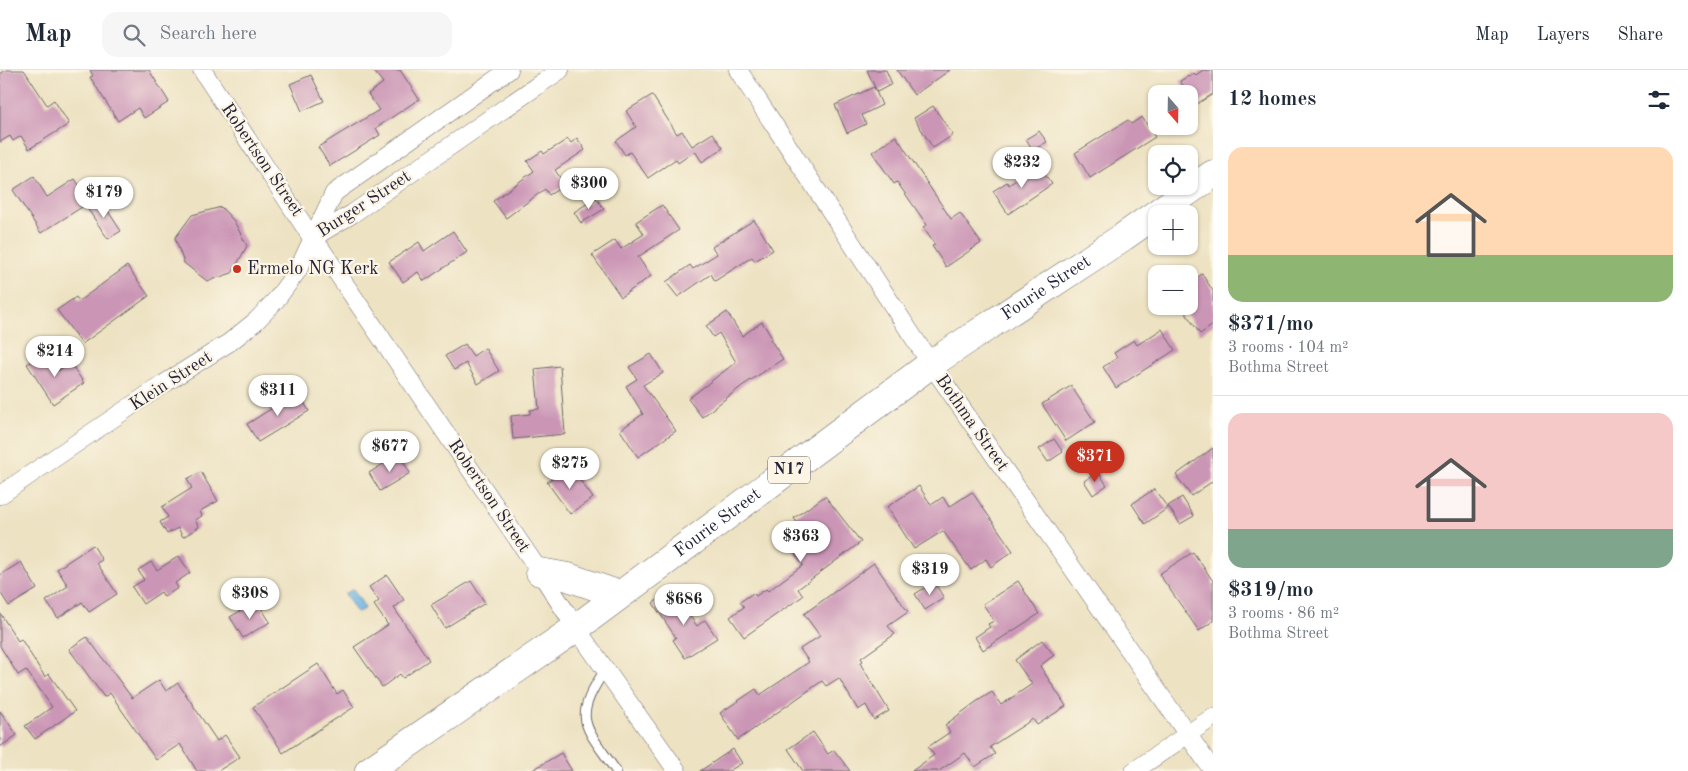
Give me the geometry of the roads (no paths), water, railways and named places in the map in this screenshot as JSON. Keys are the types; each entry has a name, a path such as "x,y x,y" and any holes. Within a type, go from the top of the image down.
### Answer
{"highway":[{"name":"Fourie Street","path":"369,771 576,628 931,364 1123,237 1213,174"},
{"path":"540,572 568,577 620,595"}],"street":[{"name":"Robertson Street","path":"202,70 312,238 540,572 576,628 677,771"},
{"name":"Burger Street","path":"312,238 334,193 509,70"},
{"name":"Burger Street","path":"312,238 352,214 560,70"},
{"name":"Bothma Street","path":"738,70 931,364 1213,771"},
{"name":"Klein Street","path":"0,495 236,337 256,321 290,282 298,270 312,238"},
{"path":"1134,771 1213,717"}],"lane":[{"path":"605,670 591,692 585,711 586,727 616,771"}],"water":[{"path":"353,589 365,608 357,613 345,594"}],"place":[{"name":"Ermelo NG Kerk","path":"237,269"}]}
